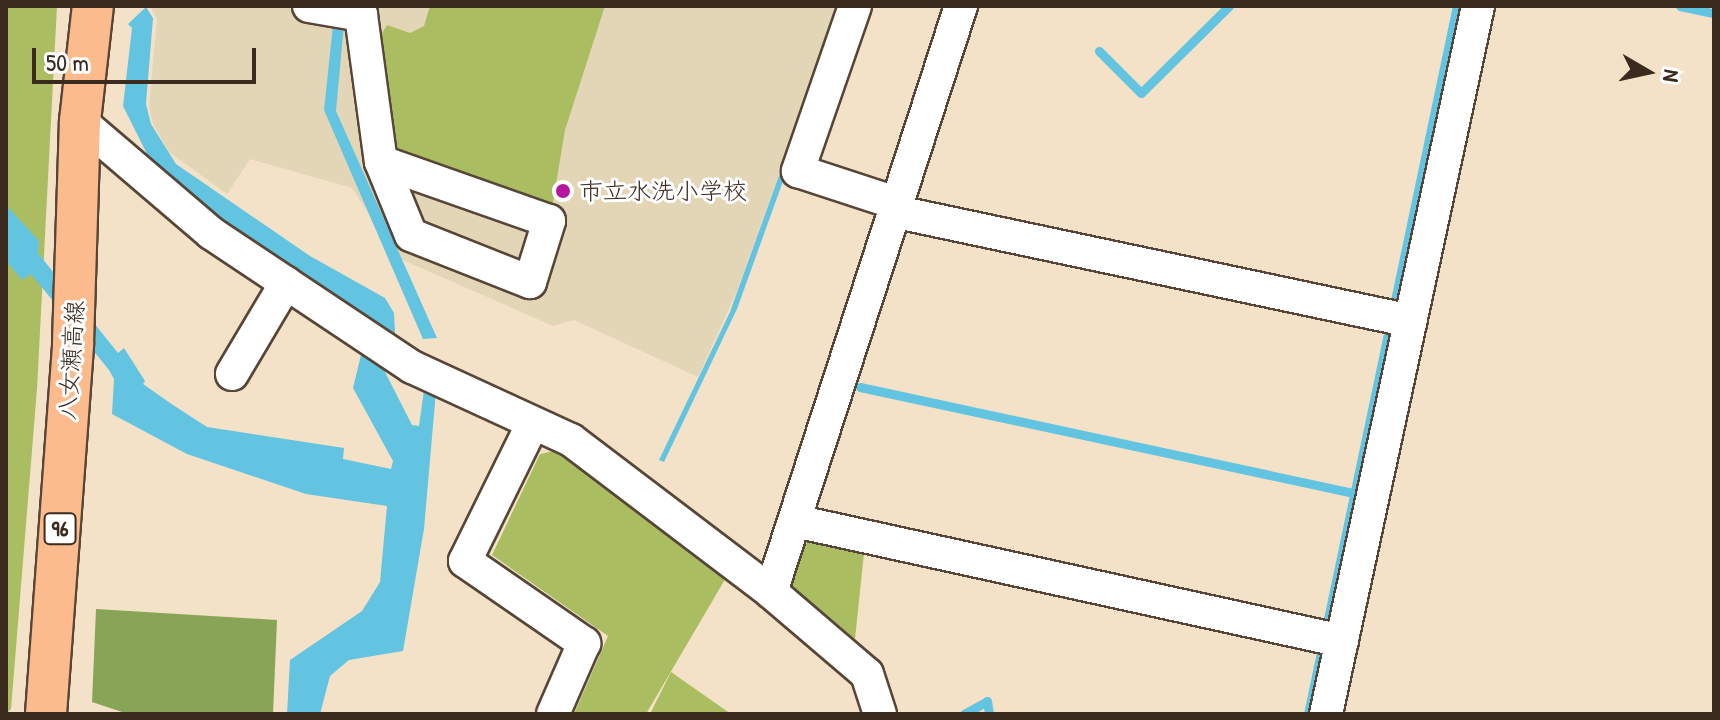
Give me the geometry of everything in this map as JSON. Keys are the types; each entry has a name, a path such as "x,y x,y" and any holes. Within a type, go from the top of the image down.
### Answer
{"main road":[{"name":"八女瀬高線","path":"46,714 73,343 80,121 93,6"}],"street":[{"path":"309,6 361,15 381,162 411,235 530,282 549,221 381,162"},
{"path":"855,6 798,171 898,208 1411,321"},
{"path":"771,592 961,6"},
{"path":"1326,714 1478,6"},
{"path":"80,121 211,233 412,367 571,440 771,592 867,674 880,714"},
{"path":"232,374 286,283"},
{"path":"533,423 465,561 584,643 553,714"},
{"path":"795,521 1342,641"}],"shaded area":[{"name":"市立水洗小学校","path":"150,6 840,6 737,291 698,377 574,320 553,326 396,257 352,188 250,159 227,194 169,152 153,124 149,107 157,19"}],"green space":[{"path":"6,6 57,6 37,389 11,709 6,714"},
{"path":"430,6 605,6 565,130 552,208 394,151 380,37 387,25 410,33 424,26"},
{"path":"559,450 727,576 646,714 574,714 608,636 492,555 540,454"},
{"path":"810,540 864,553 855,639 792,586 796,553"},
{"path":"96,609 277,620 273,714 128,714 92,702"},
{"path":"671,672 731,714 650,714"}],"water":[{"path":"335,6 344,24 336,111 437,338 423,339 324,110"},
{"path":"840,6 846,6 737,309 664,462 659,460 730,312"},
{"path":"146,7 153,18 146,104 151,124 176,164 310,256 385,298 394,313 395,332 384,370 412,425 419,426 424,390 436,391 424,529 403,651 349,660 330,676 320,714 287,714 290,660 362,611 380,582 387,506 306,494 187,454 112,414 114,379 109,370 31,274 22,280 6,261 6,205 39,241 38,253 118,353 124,348 145,381 143,384 173,405 207,427 344,448 343,459 391,469 393,461 353,388 369,322 283,267 155,170 123,106 132,28 128,24"}],"waterway":[{"path":"1099,51 1141,93 1229,6"},
{"path":"1308,714 1457,6"},
{"path":"1680,6 1714,13"},
{"path":"860,387 1353,493"},
{"path":"964,714 987,701 989,714"}],"place":[{"name":"市立水洗小学校","path":"563,191"}]}
